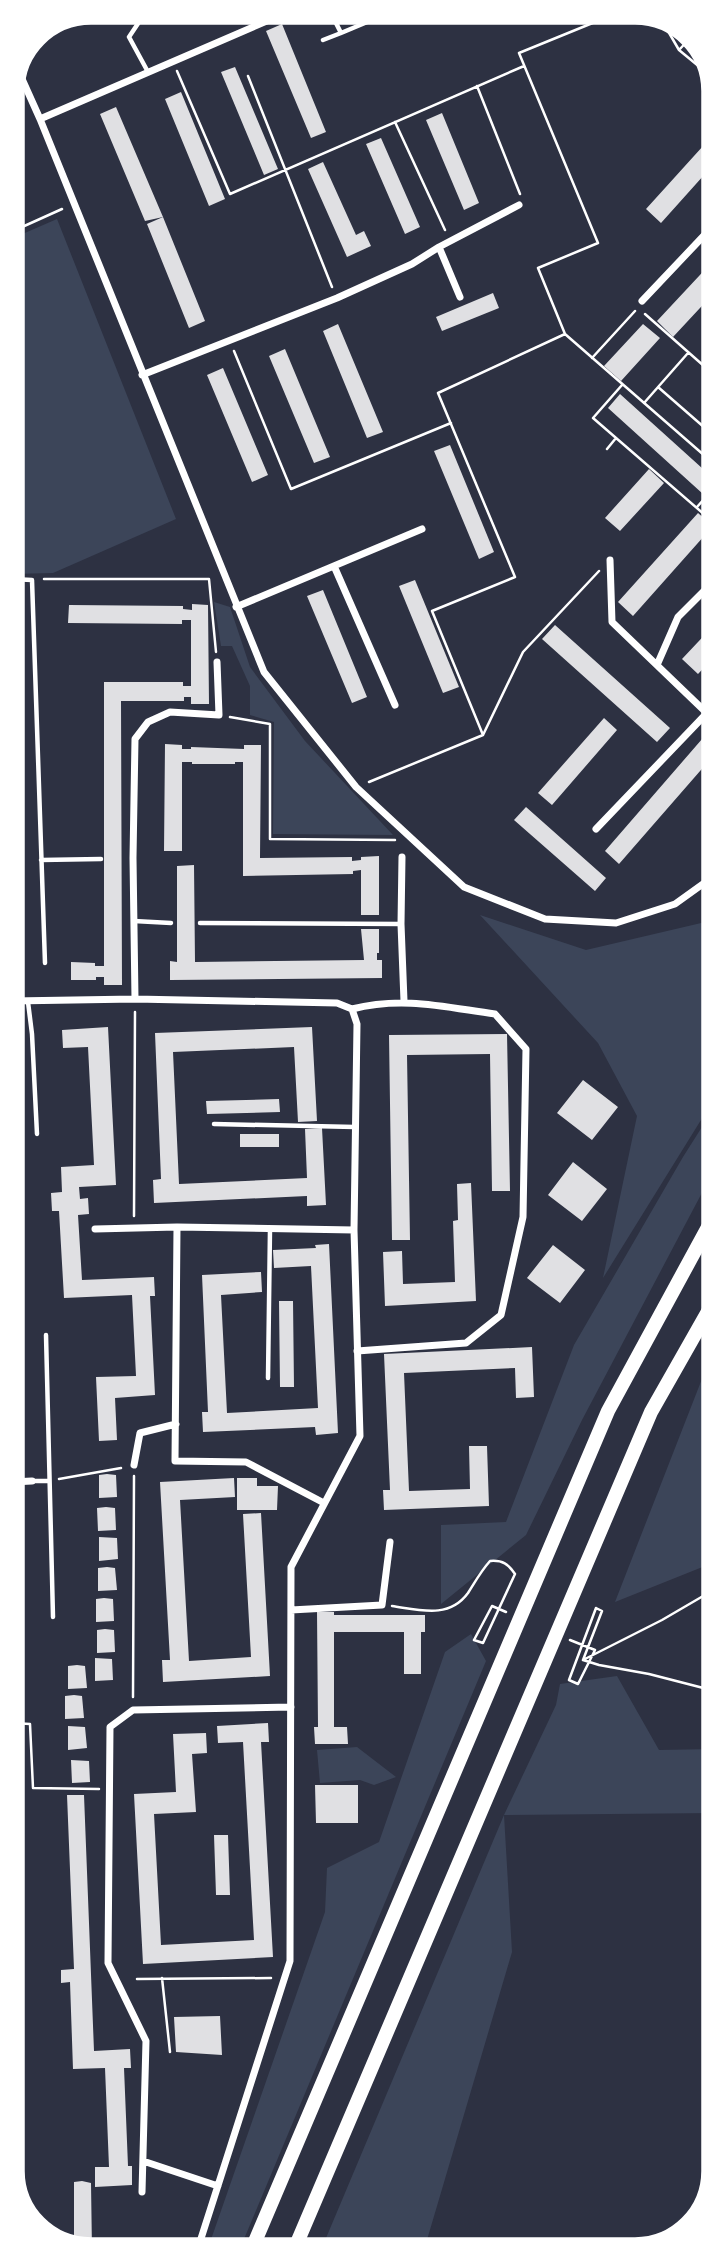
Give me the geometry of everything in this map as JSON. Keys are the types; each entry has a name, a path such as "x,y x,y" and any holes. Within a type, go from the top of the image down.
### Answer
{"highway":[{"path":"256,2239 608,1411 703,1236"},
{"path":"299,2239 652,1412 703,1321"}],"street":[{"path":"40,119 173,62 253,23"},
{"path":"24,83 264,672 356,787 464,887 545,919 617,923 675,904 703,884"},
{"path":"142,375 337,298 412,264 519,205"},
{"path":"642,301 703,237"},
{"path":"439,247 460,297"},
{"path":"236,607 422,529"},
{"path":"610,560 612,622 703,711"},
{"path":"334,566 395,705"},
{"path":"657,665 678,617 703,591"},
{"path":"135,999 134,921 129,858 135,739 148,722 170,712 219,715 217,662"},
{"path":"596,829 703,717"},
{"path":"402,857 404,1001"},
{"path":"23,1002 135,999 337,1003 352,1009 376,1002 404,1001 495,1014 526,1049 523,1217 500,1315 466,1343 357,1351"},
{"path":"201,2239 290,1961 291,1567 360,1436 354,1230 357,1024 352,1009"},
{"path":"177,1227 175,1461 246,1462 324,1503"},
{"path":"95,1228 354,1230"},
{"path":"134,1465 140,1433 176,1424"},
{"path":"23,1481 32,1481"},
{"path":"291,1610 382,1605 390,1542"},
{"path":"142,2192 146,2041 108,1963 110,1727 133,1710 291,1707"},
{"path":"143,2161 218,2186"}],"lane":[{"path":"138,23 129,37 148,72"},
{"path":"336,23 341,33"},
{"path":"323,40 366,23"},
{"path":"23,580 32,580 45,963"},
{"path":"41,860 101,859"},
{"path":"134,921 172,923"},
{"path":"200,923 401,924"},
{"path":"28,1002 37,1134"},
{"path":"214,1124 356,1127"},
{"path":"268,1378 270,1228"},
{"path":"46,1335 53,1617"},
{"path":"32,1481 49,1481"}],"path":[{"path":"592,23 519,52 598,243 538,268 565,334 703,454"},
{"path":"669,32 679,50 698,66"},
{"path":"679,50 684,44"},
{"path":"173,62 230,194 524,66"},
{"path":"247,76 337,298"},
{"path":"477,86 523,201 519,205"},
{"path":"395,122 450,242"},
{"path":"23,227 73,204"},
{"path":"592,358 638,308 703,364"},
{"path":"483,734 432,611 515,577 438,393 565,334"},
{"path":"229,340 291,489 451,423"},
{"path":"644,403 688,352"},
{"path":"622,385 593,418 703,513"},
{"path":"658,387 703,426"},
{"path":"607,449 616,438"},
{"path":"696,507 703,500"},
{"path":"356,787 483,734 523,652 610,560"},
{"path":"32,580 209,579 217,662"},
{"path":"219,715 270,724 270,839 398,840"},
{"path":"134,1227 135,999"},
{"path":"49,1481 134,1465 133,1710"},
{"path":"382,1605 429,1611 452,1609 466,1595 490,1561 507,1563 515,1574 483,1643 474,1640 492,1606"},
{"path":"583,1660 703,1596"},
{"path":"583,1660 602,1611 596,1608 569,1680 578,1684 595,1650"},
{"path":"583,1660 703,1688"},
{"path":"23,1724 30,1724 33,1788 109,1788"},
{"path":"162,1978 170,2052"},
{"path":"136,1979 285,1978"}],"shaded area":[{"path":"57,219 176,519 53,573 23,574 23,234"},
{"path":"214,602 230,607 250,667 305,741 393,835 273,834 274,722 250,715 250,686 232,646 221,646"},
{"path":"480,915 586,950 703,923 703,1117 603,1278 637,1116 598,1043"},
{"path":"703,1125 703,1191 582,1420 526,1535 441,1604 441,1525 506,1522 574,1345"},
{"path":"703,1376 703,1567 615,1602"},
{"path":"471,1634 486,1661 244,2239 211,2239 325,1912 327,1868 379,1842 445,1652"},
{"path":"617,1676 659,1750 703,1749 703,1813 504,1815 556,1705 560,1684"},
{"path":"357,1747 396,1777 374,1785 360,1780 320,1783 317,1750"},
{"path":"504,1815 512,1952 427,2239 326,2239"}],"building":[{"path":"282,24 326,132 311,138 266,31"},
{"path":"235,67 278,169 264,175 221,72"},
{"path":"181,92 225,199 209,206 165,99"},
{"path":"116,107 163,217 145,221 100,114"},
{"path":"442,113 479,203 464,210 426,120"},
{"path":"381,138 420,227 405,234 366,144"},
{"path":"703,146 703,176 661,223 646,209"},
{"path":"323,162 356,235 364,231 371,246 347,257 308,169"},
{"path":"163,217 205,321 189,328 147,224"},
{"path":"703,272 703,305 673,337 657,321"},
{"path":"493,293 499,308 442,331 436,317"},
{"path":"338,324 383,432 367,438 323,331"},
{"path":"643,324 660,338 621,381 604,366"},
{"path":"285,349 330,457 314,463 269,356"},
{"path":"223,368 268,475 252,482 207,375"},
{"path":"620,394 703,469 703,494 608,408"},
{"path":"450,445 494,552 479,559 434,451"},
{"path":"649,469 664,483 620,531 605,518"},
{"path":"698,513 703,517 703,537 633,616 618,602"},
{"path":"415,580 459,687 443,693 399,586"},
{"path":"323,590 367,697 352,703 307,596"},
{"path":"192,604 208,605 209,704 191,704 191,697 184,697 184,701 121,701 122,985 104,985 104,977 96,977 96,980 71,980 71,962 104,966 104,682 183,682 183,686 191,686 191,620 182,620 182,624 68,623 69,605 183,606 183,609 192,610"},
{"path":"555,625 670,728 657,742 542,639"},
{"path":"703,637 703,669 698,674 682,659"},
{"path":"604,718 617,730 552,805 538,793"},
{"path":"703,738 703,768 619,864 605,851"},
{"path":"165,744 182,745 182,749 244,749 244,745 261,745 260,858 352,857 352,861 361,860 361,857 379,856 379,915 361,915 361,870 353,871 353,874 243,876 243,762 182,762 182,851 164,851"},
{"path":"526,807 606,878 595,891 514,820"},
{"path":"194,865 195,962 364,960 361,929 379,929 377,960 382,960 382,978 170,980 170,961 177,962 177,866"},
{"path":"108,1027 116,1185 79,1187 80,1199 88,1198 89,1214 78,1215 82,1280 154,1277 155,1296 150,1296 155,1395 115,1398 117,1440 99,1441 96,1377 136,1376 132,1295 64,1298 59,1211 52,1211 51,1193 62,1192 61,1167 94,1165 88,1047 63,1048 62,1030"},
{"path":"312,1027 317,1121 298,1122 294,1047 173,1052 179,1184 307,1178 305,1129 322,1128 326,1205 307,1206 307,1196 154,1203 153,1180 161,1179 155,1033"},
{"path":"507,1034 510,1191 492,1191 490,1054 407,1055 410,1240 392,1240 389,1035"},
{"path":"583,1080 618,1107 592,1140 557,1113"},
{"path":"279,1099 280,1112 207,1114 206,1101"},
{"path":"240,1134 279,1134 279,1147 240,1147"},
{"path":"573,1162 607,1189 582,1221 548,1195"},
{"path":"471,1183 476,1301 385,1306 383,1252 402,1251 403,1284 455,1282 453,1221 458,1220 457,1184"},
{"path":"329,1244 338,1433 316,1435 315,1427 203,1432 202,1412 208,1412 202,1275 261,1272 262,1292 221,1295 227,1413 318,1408 311,1266 274,1268 273,1250 316,1248 315,1245"},
{"path":"553,1245 585,1270 560,1303 527,1278"},
{"path":"279,1301 293,1301 294,1387 280,1387"},
{"path":"532,1347 534,1397 516,1398 515,1368 404,1373 409,1491 470,1489 469,1446 487,1446 489,1506 384,1510 383,1490 390,1490 384,1354"},
{"path":"99,1475 116,1475 117,1497 99,1498"},
{"path":"234,1478 235,1497 180,1500 189,1661 251,1657 243,1514 261,1513 270,1676 163,1682 162,1660 170,1660 160,1482"},
{"path":"237,1478 257,1478 257,1486 278,1486 277,1510 237,1510"},
{"path":"97,1508 115,1508 116,1530 98,1531"},
{"path":"99,1537 117,1538 118,1559 99,1561"},
{"path":"98,1568 115,1568 117,1590 98,1591"},
{"path":"96,1599 113,1599 114,1621 96,1622"},
{"path":"317,1612 334,1612 334,1615 425,1615 425,1632 421,1632 421,1674 404,1674 404,1632 334,1632 334,1727 347,1727 348,1744 315,1744 314,1727 318,1727"},
{"path":"97,1630 114,1630 115,1652 97,1653"},
{"path":"95,1658 112,1659 113,1680 95,1681"},
{"path":"68,1666 85,1666 87,1688 68,1689"},
{"path":"65,1696 82,1696 84,1718 65,1719"},
{"path":"268,1723 269,1742 261,1742 273,1957 143,1964 134,1794 176,1792 173,1734 206,1733 207,1753 192,1754 196,1812 154,1814 161,1945 254,1940 243,1742 218,1743 217,1726"},
{"path":"68,1726 85,1727 87,1748 68,1750"},
{"path":"71,1760 89,1761 90,1782 72,1783"},
{"path":"315,1785 358,1785 358,1823 316,1823"},
{"path":"67,1795 84,1795 94,2051 130,2049 131,2068 124,2068 128,2166 132,2166 132,2185 95,2187 95,2167 109,2167 105,2068 73,2069 70,1982 61,1983 61,1970 74,1969"},
{"path":"214,1835 228,1835 230,1895 216,1895"},
{"path":"220,2016 222,2055 176,2052 174,2017"},
{"path":"74,2182 91,2183 92,2239 74,2237"}]}
